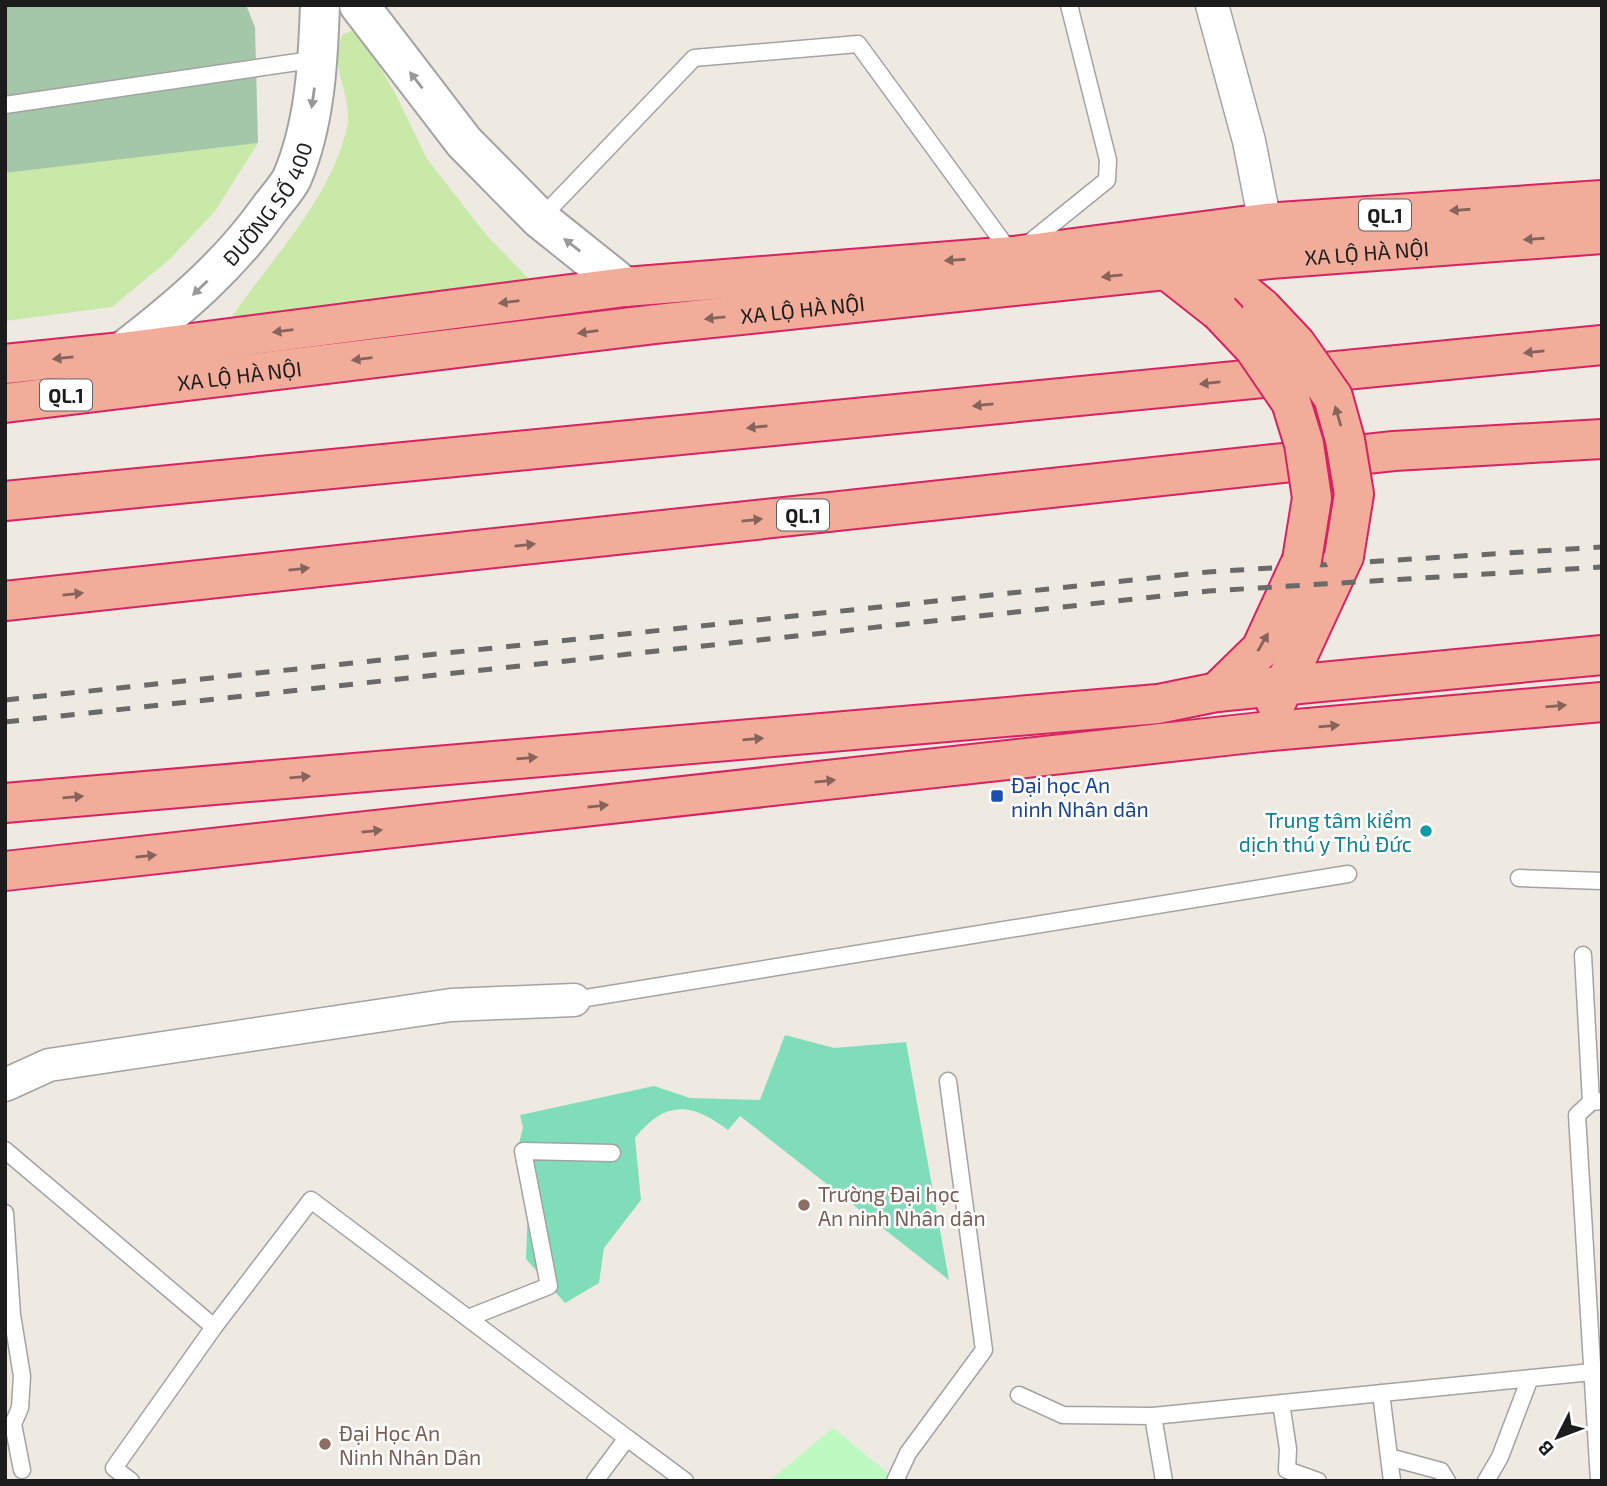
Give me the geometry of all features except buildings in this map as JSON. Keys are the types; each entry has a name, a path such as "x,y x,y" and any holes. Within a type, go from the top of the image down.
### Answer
{"highway":[{"name":"XA LỘ HÀ NỘI","path":"5,403 656,324 1168,254 1602,200"},
{"name":"XA LỘ HÀ NỘI","path":"5,363 122,352 625,287 1013,256 1168,254 1213,266 1268,241 1602,234"},
{"path":"1168,254 1254,348 1291,402 1304,444 1312,498 1302,560 1261,649 1217,692"},
{"path":"1213,266 1262,308 1296,344 1333,397 1345,440 1353,494 1344,555 1261,732"},
{"path":"625,287 656,324"},
{"path":"5,501 1602,345"},
{"path":"83,392 122,352"},
{"name":"QL.1","path":"5,601 1380,453 1602,439"},
{"path":"5,803 1158,704 1217,692 1602,655"},
{"path":"5,871 1261,732 1602,702"}],"street":[{"name":"ĐƯỜNG SỐ 400","path":"122,352 184,304 243,247 291,179 310,116 318,58 320,5"},
{"path":"359,5 464,142 540,219 625,287"},
{"path":"1212,5 1249,141 1268,241"},
{"path":"5,1085 49,1065 62,1063 451,1005 574,1000"}],"lane":[{"path":"540,219 694,58 858,44 1013,256 1107,180 1108,160 1069,5"},
{"path":"5,105 318,58"},
{"path":"574,1000 1348,874"},
{"path":"1519,878 1602,881"},
{"path":"1583,955 1596,1102 1577,1115 1599,1481"},
{"path":"895,1481 908,1453 984,1350 948,1081"},
{"path":"5,1150 214,1327"},
{"path":"468,1318 549,1286 523,1151 612,1153"},
{"path":"131,1481 114,1468 214,1327 311,1200 685,1481"},
{"path":"5,1213 8,1316 22,1376 20,1408 13,1424 22,1470"},
{"path":"1019,1395 1063,1415 1098,1418 1153,1416 1592,1371"},
{"path":"1486,1481 1500,1457 1530,1378"},
{"path":"1381,1393 1392,1481"},
{"path":"1281,1403 1288,1449 1287,1469 1318,1481"},
{"path":"1153,1416 1164,1481"},
{"path":"595,1481 627,1438"},
{"path":"1389,1457 1441,1471 1447,1481"}],"green space":[{"path":"5,5 246,5 255,27 258,143 5,173"},
{"path":"351,31 361,35 395,93 427,159 488,237 533,283 234,320 233,315 314,203 339,154 348,116 337,57 343,34"},
{"path":"258,143 215,211 170,259 112,307 5,321 5,173"},
{"path":"785,1035 834,1048 906,1042 949,1280 740,1116 728,1130 702,1114 679,1109 657,1117 635,1138 641,1200 604,1248 599,1283 565,1303 526,1259 528,1204 515,1158 523,1128 520,1115 654,1086 690,1098 760,1100"},
{"path":"833,1428 898,1481 769,1481"}],"railway":[{"path":"5,700 1208,572 1602,547"},
{"path":"5,722 1209,591 1602,567"}],"place":[{"name":"Đại học An ninh Nhân dân","path":"997,796"},
{"name":"Trung tâm kiểm dịch thú y Thủ Đức","path":"1426,831"},
{"name":"Trường Đại học An ninh Nhân dân","path":"804,1205"},
{"name":"Đại Học An Ninh Nhân Dân","path":"325,1444"}]}
